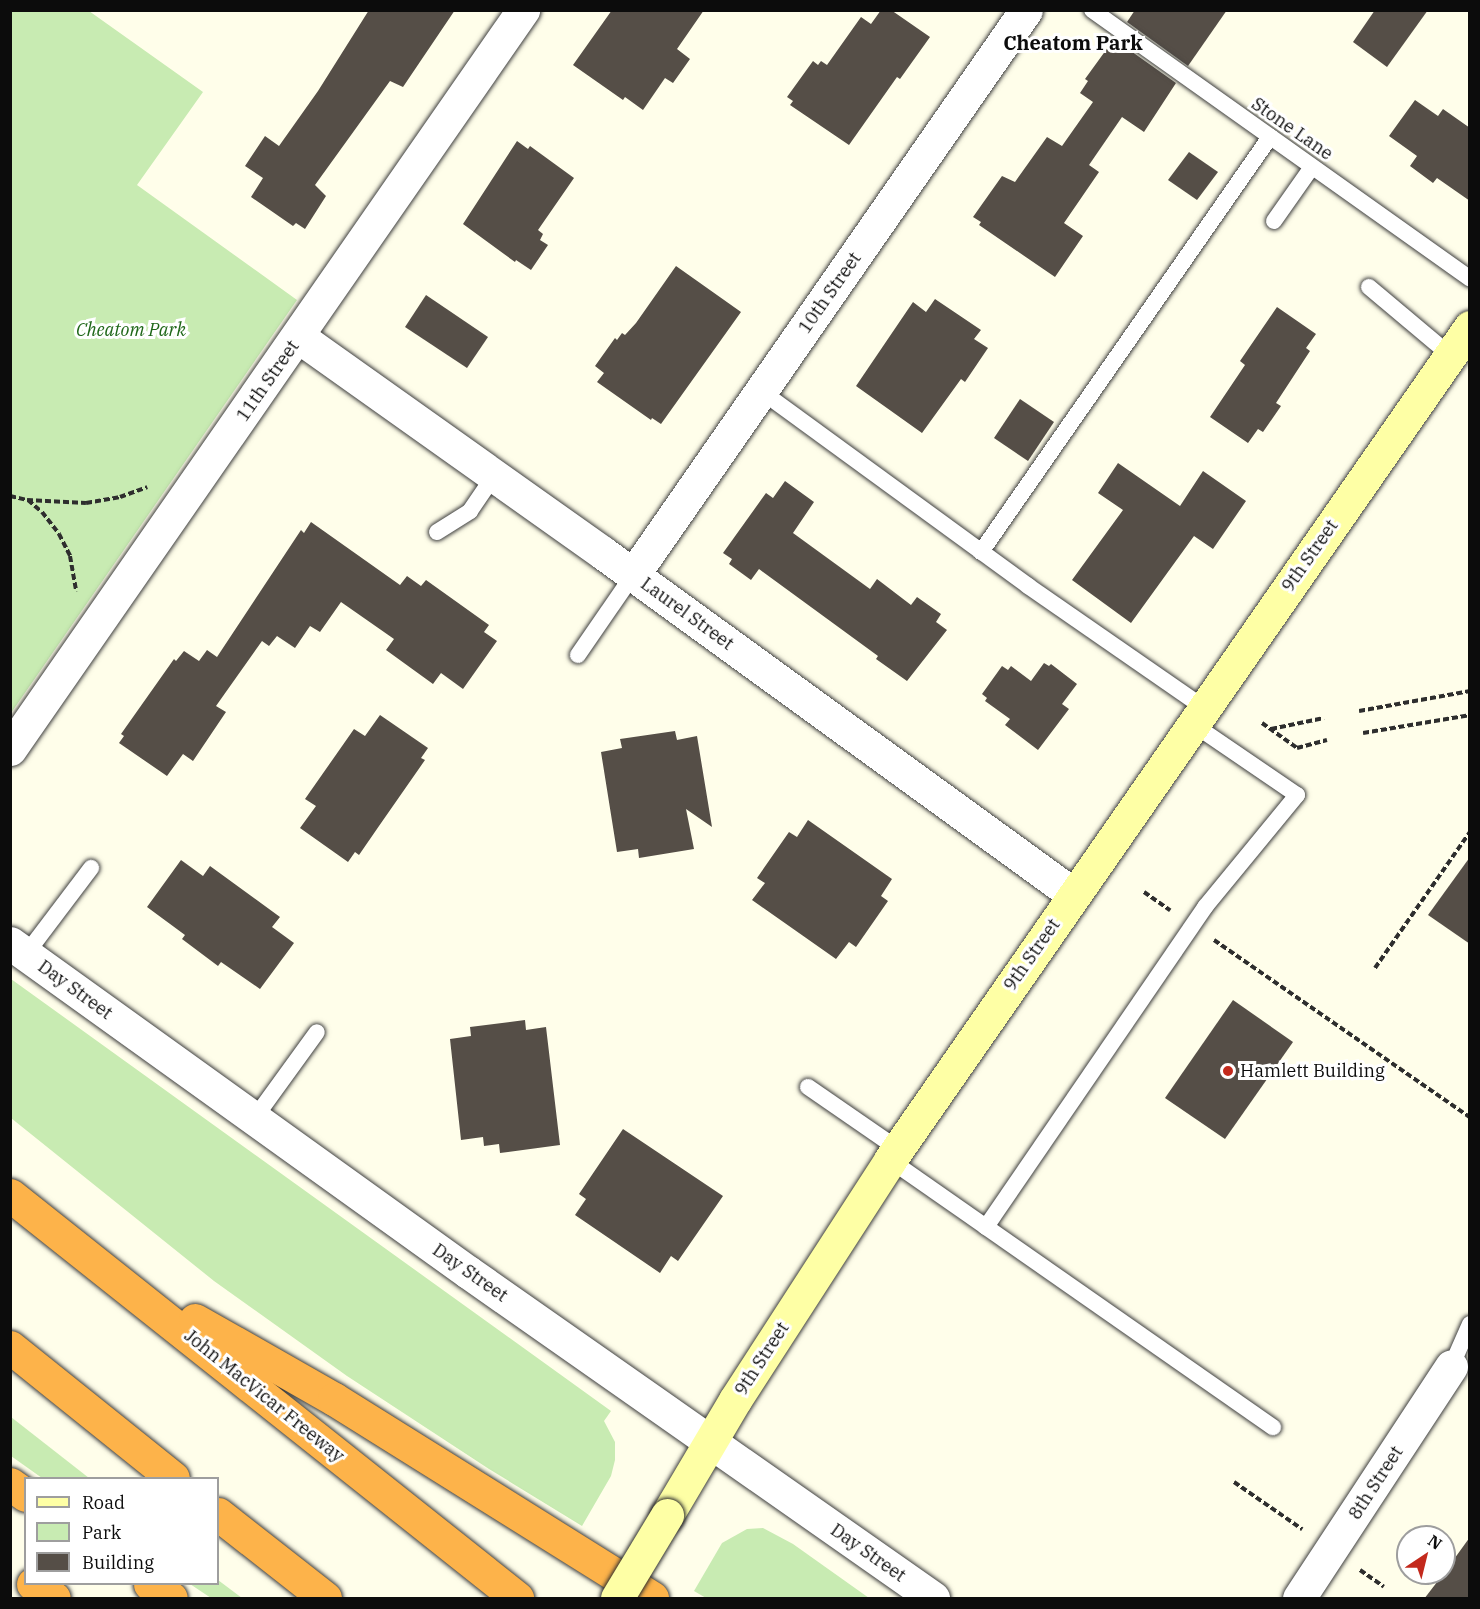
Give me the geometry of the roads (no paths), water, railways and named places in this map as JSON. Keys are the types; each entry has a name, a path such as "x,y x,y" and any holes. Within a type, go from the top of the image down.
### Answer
{"highway":[{"name":"John MacVicar Freeway","path":"10,1195 517,1599"},
{"path":"105,1269 334,1399 652,1599"},
{"path":"10,1347 171,1477"},
{"path":"10,1484 24,1494"},
{"path":"219,1515 325,1599"},
{"path":"10,1567 24,1577"},
{"path":"34,1585 54,1599"},
{"path":"151,1585 171,1599"}],"street":[{"name":"11th Street","path":"10,749 299,337 523,10"},
{"name":"10th Street","path":"633,575 1026,10"},
{"name":"9th Street","path":"617,1599 710,1442 894,1154 1470,327"},
{"name":"Laurel Street","path":"299,337 1074,894"},
{"name":"Day Street","path":"18,948 254,1119 933,1599"},
{"name":"8th Street","path":"1299,1599 1451,1367"}],"lane":[{"name":"Stone Lane","path":"1092,10 1470,279"},
{"path":"981,552 1270,137"},
{"path":"1274,221 1312,166"},
{"path":"1369,287 1450,355"},
{"path":"761,391 981,552 1199,716 1296,795 1205,908 986,1227"},
{"path":"436,532 470,511 494,476"},
{"path":"578,655 633,575"},
{"path":"18,948 91,868"},
{"path":"254,1119 316,1032"},
{"path":"808,1087 986,1227 1273,1427"},
{"path":"1451,1367 1470,1324"}],"place":[{"name":"Hamlett Building","path":"1228,1071"}],"district":[{"name":"Cheatom Park","path":"1073,42"}]}
